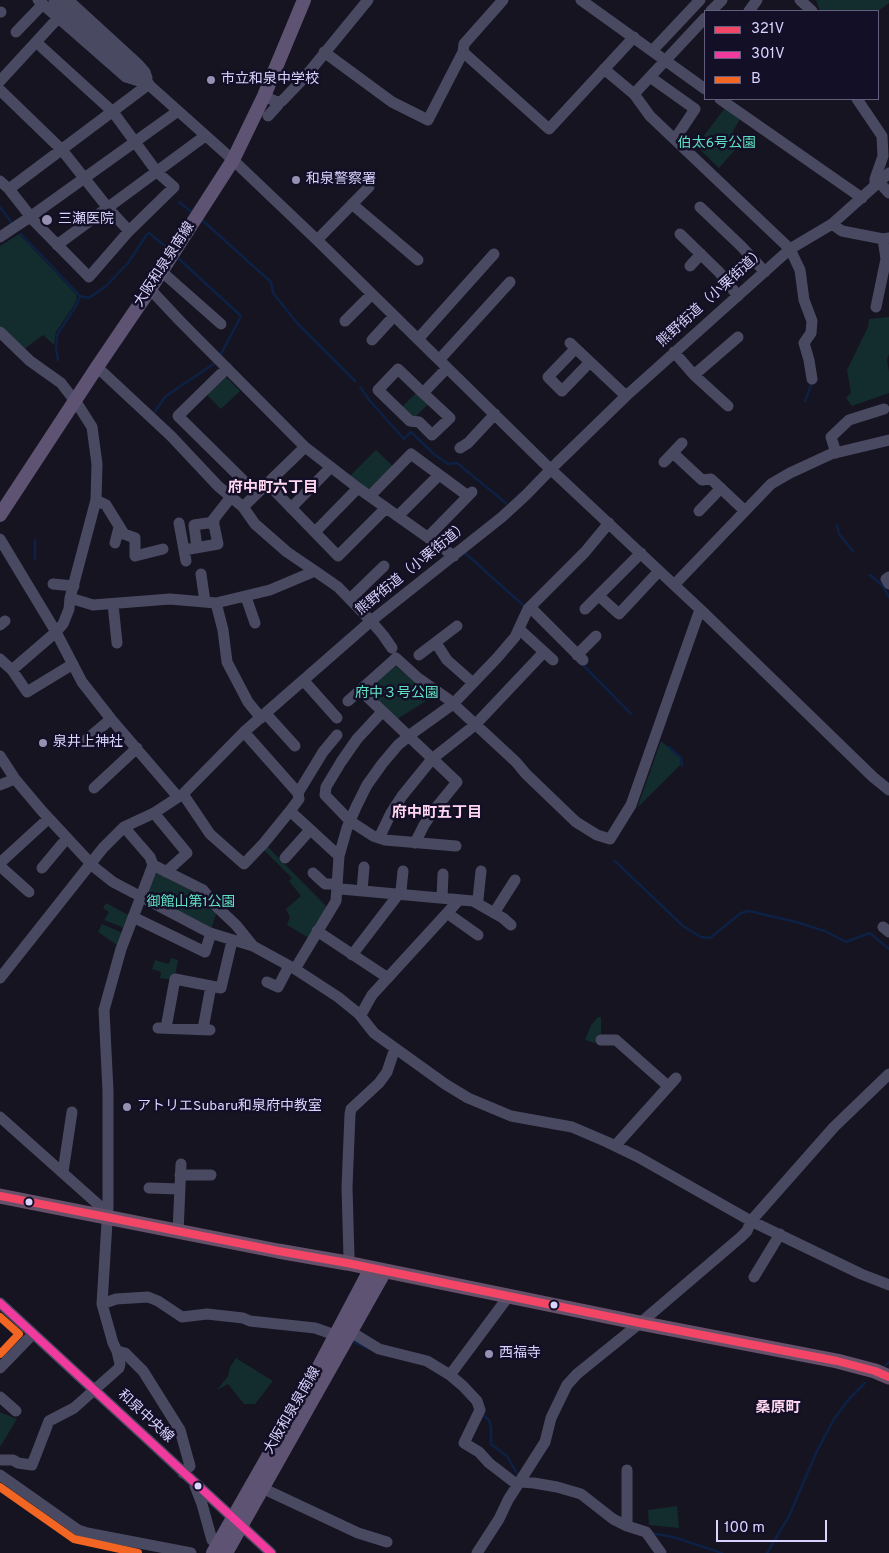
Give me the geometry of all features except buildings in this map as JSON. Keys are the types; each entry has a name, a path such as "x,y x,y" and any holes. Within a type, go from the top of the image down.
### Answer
{"highway":[{"path":"0,1196 107,1213 178,1232 378,1269 508,1297 837,1361 875,1371 889,1378"}],"main road":[{"name":"大阪和泉泉南線","path":"0,515 150,289 232,160 264,96 304,0"},
{"name":"大阪和泉泉南線","path":"212,1547 237,1522 262,1488 351,1332 378,1269"},
{"name":"大阪和泉泉南線","path":"226,1553 237,1522 335,1335 378,1269"}],"street":[{"path":"68,0 138,64 145,72 149,84"},
{"path":"264,96 277,102 282,101 368,0"},
{"path":"324,52 392,102 428,120 463,52 464,44 503,0"},
{"path":"581,0 704,88"},
{"path":"652,51 700,0"},
{"path":"712,10 722,0"},
{"path":"45,1 59,17 126,77 149,84"},
{"path":"45,1 128,66 232,160 317,240 551,469 703,612 873,777 889,790"},
{"path":"16,32 45,1"},
{"path":"801,1 811,10"},
{"path":"0,81 59,17"},
{"path":"634,94 704,19"},
{"path":"463,52 549,129 634,37"},
{"path":"0,181 9,189 30,217 88,277 128,230 174,187 157,172 113,112 36,42"},
{"path":"604,69 634,94 650,116 790,249 800,270 804,300 812,321 811,333 804,343 804,348 810,360 812,379"},
{"path":"650,77 696,109 675,139"},
{"path":"9,189 149,84"},
{"path":"0,90 62,150 128,230"},
{"path":"858,100 882,136 883,156 875,179 889,193"},
{"path":"727,101 862,198"},
{"path":"268,116 278,105 277,102"},
{"path":"0,237 178,111"},
{"path":"57,245 205,136"},
{"name":"熊野街道（小栗街道）","path":"0,978 103,848 124,827 154,813 180,795 244,732 371,621 454,556 520,500 626,396 790,249 832,224 889,173"},
{"path":"317,240 369,187"},
{"path":"352,204 385,227 416,255"},
{"path":"700,207 715,216 744,243 765,272"},
{"path":"832,224 842,231 886,238 886,259 878,273 876,306"},
{"path":"680,234 719,272 738,296"},
{"path":"418,339 479,276 494,254"},
{"path":"690,266 701,254"},
{"path":"161,271 221,324"},
{"path":"439,360 465,326 491,311 510,282"},
{"path":"150,289 305,446 358,488 454,556"},
{"path":"345,321 372,294"},
{"path":"372,340 394,316"},
{"path":"0,332 30,361 60,383 75,401 92,428 97,464 96,500 70,598 69,609 63,624 12,670"},
{"path":"694,375 723,345 738,337"},
{"path":"596,365 562,391 548,377 572,346 596,365 626,396"},
{"path":"674,352 694,375 727,401"},
{"path":"97,367 172,436 218,486 243,507 255,524 286,552 338,587 371,621 392,648"},
{"path":"227,368 178,416 256,493"},
{"path":"423,393 447,368"},
{"path":"398,369 423,393 450,418 432,435 419,422 410,421 378,390 398,369"},
{"path":"836,453 831,437 849,420 856,422 878,408"},
{"path":"460,448 468,444 495,414"},
{"path":"674,585 771,484 812,461 889,440"},
{"path":"664,462 682,443"},
{"path":"243,507 305,446"},
{"path":"673,453 702,480 711,479 744,511"},
{"path":"370,496 411,454 440,475 471,493 428,537"},
{"path":"291,508 332,467"},
{"path":"398,516 440,475"},
{"path":"267,483 338,556 386,508"},
{"path":"315,532 358,488"},
{"path":"699,511 720,488"},
{"path":"179,523 185,556 197,548 218,544 213,520 231,497"},
{"path":"96,500 106,505 124,534 135,538 135,556 163,549"},
{"path":"197,548 194,525 214,522"},
{"path":"267,982 278,987 336,901 339,856 350,821 367,785 382,764 408,737 454,704 509,644 530,607 585,552 609,523"},
{"path":"115,543 119,528"},
{"path":"0,540 56,632 82,682 111,719 180,795 210,834 244,864 264,843 299,799 298,793 244,732"},
{"path":"585,609 641,553"},
{"path":"350,599 377,578 384,566"},
{"path":"599,596 619,614 659,571"},
{"path":"70,598 93,604 170,599 211,603 246,597 270,590 315,572"},
{"path":"201,574 223,630 227,662 248,702 295,746"},
{"path":"889,577 886,579 889,584"},
{"path":"53,584 74,586"},
{"path":"246,597 255,623"},
{"path":"113,604 117,643"},
{"path":"530,607 553,625 580,657 594,641"},
{"path":"348,701 396,658 418,678 454,704 576,822 597,835 610,839 631,805 698,615 703,612"},
{"path":"379,838 402,796 432,759 475,724 549,656 519,628"},
{"path":"419,655 455,631"},
{"path":"436,642 440,656 473,683"},
{"path":"0,659 12,670 27,692 72,664"},
{"path":"304,681 334,711"},
{"path":"360,690 457,782 424,825 416,842"},
{"path":"382,712 357,739 340,762 326,787 324,795 364,832 379,838 456,846"},
{"path":"86,740 111,719"},
{"path":"298,793 323,752 337,734"},
{"path":"94,788 137,748"},
{"path":"0,756 15,780 48,819 91,864 113,882 211,933 253,946 292,968 338,997 359,1014 374,1033 445,1084 478,1103 512,1116 572,1127 615,1146 752,1221 861,1274 889,1285"},
{"path":"0,785 15,780"},
{"path":"290,811 339,856"},
{"path":"154,813 187,853 169,867 166,872"},
{"path":"29,892 0,865 48,819"},
{"path":"124,827 150,857 153,865 203,890 253,946"},
{"path":"285,858 310,830"},
{"path":"43,862 67,838"},
{"path":"0,1460 13,1460 18,1463 32,1465 49,1421 74,1408 119,1368 118,1351 113,1343 102,1304 107,1213 108,1091 104,1010 121,949 153,865"},
{"path":"362,891 364,867"},
{"path":"476,902 478,899 480,870"},
{"path":"352,955 402,891 403,871"},
{"path":"313,873 324,884 333,884 337,888 476,902 511,925"},
{"path":"442,898 443,874"},
{"path":"494,913 515,880"},
{"path":"359,1014 363,1011 372,995 458,900"},
{"path":"447,913 478,935"},
{"path":"134,917 205,952 211,933"},
{"path":"317,931 388,978"},
{"path":"211,986 206,1030 162,1028 175,978 221,988 232,941"},
{"path":"601,1040 616,1040 672,1082 615,1146"},
{"path":"347,1263 349,1257 346,1188 351,1109 383,1078 395,1048"},
{"path":"477,1553 545,1442 551,1418 567,1385 577,1374 741,1237 747,1231 752,1221 834,1127 889,1074"},
{"path":"63,1172 72,1112"},
{"path":"3,1124 63,1172 107,1213"},
{"path":"178,1232 181,1170 211,1175"},
{"path":"149,1188 179,1189"},
{"path":"754,1277 780,1234"},
{"path":"102,1304 123,1298 148,1297 158,1300 182,1317 207,1314 243,1318 250,1321 315,1328 335,1335"},
{"path":"450,1375 508,1297"},
{"name":"和泉中央線","path":"0,1303 271,1553"},
{"path":"351,1332 379,1349 427,1361 450,1375 477,1401 480,1412 464,1443 479,1452 489,1463 515,1483 521,1482 558,1487 581,1494 613,1518 627,1526 646,1532 660,1553"},
{"path":"0,1368 33,1334"},
{"path":"118,1351 124,1353 143,1371 180,1430 190,1466 183,1473"},
{"path":"0,1398 16,1411"},
{"path":"626,1470 627,1526"},
{"path":"0,1475 78,1530 191,1553"},
{"path":"193,1482 202,1504 212,1547"},
{"path":"262,1488 358,1533 387,1542"}],"green space":[{"path":"816,0 889,0 889,3 879,10 820,10"},
{"name":"伯太6号公園","path":"725,108 740,119 731,135 741,143 719,168 696,146"},
{"path":"19,234 77,295 76,302 56,332 54,345 43,335 23,350 0,328 0,246"},
{"path":"889,317 889,354 887,360 889,393 852,406 846,398 851,393 847,370 868,327 869,319"},
{"path":"224,375 240,391 221,409 207,395"},
{"path":"418,391 429,403 414,418 401,408"},
{"path":"376,450 394,467 368,490 350,476"},
{"name":"府中３号公園","path":"393,664 411,679 437,694 394,721 362,691"},
{"path":"661,741 681,758 681,764 637,808"},
{"path":"267,846 327,907 309,938 287,925 290,917 286,909 301,896 289,881 292,878 264,850"},
{"name":"御館山第1公園","path":"156,870 200,891 217,911 211,930 143,897"},
{"path":"106,903 132,917 127,929 104,920 109,912 103,908"},
{"path":"102,924 125,934 120,947 98,932"},
{"path":"171,958 178,960 175,976 172,980 160,978 161,972 152,969 155,960 169,964"},
{"path":"598,1017 601,1017 601,1038 595,1043 585,1040 591,1025"},
{"path":"236,1358 273,1381 255,1404 244,1404 228,1384 217,1390 228,1376 230,1367"},
{"path":"0,1412 17,1419 0,1447"},
{"path":"677,1506 679,1528 649,1525 648,1510"}],"waterway":[{"path":"179,202 193,213"},
{"path":"0,207 11,222"},
{"path":"202,220 271,282 273,293 297,323 355,381"},
{"path":"21,234 80,296 89,298 106,286 128,263 147,234 149,233 169,249"},
{"path":"178,258 241,316 220,356"},
{"path":"58,360 56,349 57,335 80,296"},
{"path":"153,414 166,396 215,363"},
{"path":"805,401 811,383"},
{"path":"360,387 404,439 411,432 435,455 448,464 457,463 506,503"},
{"path":"837,525 839,534 853,551"},
{"path":"35,540 35,559"},
{"path":"464,552 524,606"},
{"path":"870,575 882,585 889,597"},
{"path":"581,663 631,714"},
{"path":"669,747 681,758 682,766"},
{"path":"615,861 683,926 701,937 710,938 741,913 749,911 825,931 846,942 870,933 889,949"},
{"path":"354,1342 370,1349"},
{"path":"883,1368 889,1362"},
{"path":"767,1553 789,1516 817,1451 834,1419 849,1399 865,1383"},
{"path":"483,1415 489,1420 491,1427 491,1444 507,1456 519,1477"},
{"path":"651,1533 673,1537 722,1553"}],"transit line":[{"name":"321V","path":"0,1196 837,1361 875,1371 889,1377"},
{"name":"301V","path":"0,1303 271,1553"},
{"name":"B","path":"0,1317 19,1334 0,1354"},
{"name":"B","path":"0,1487 74,1539 138,1553"}],"place":[{"name":"市立和泉中学校","path":"211,80"},
{"name":"和泉警察署","path":"296,180"},
{"name":"三瀬医院","path":"47,220"},
{"name":"泉井上神社","path":"43,743"},
{"name":"アトリエSubaru和泉府中教室","path":"127,1107"},
{"name":"西福寺","path":"489,1354"}],"district":[{"name":"府中町六丁目","path":"273,489"},
{"name":"府中町五丁目","path":"437,814"},
{"name":"桑原町","path":"778,1409"}]}
